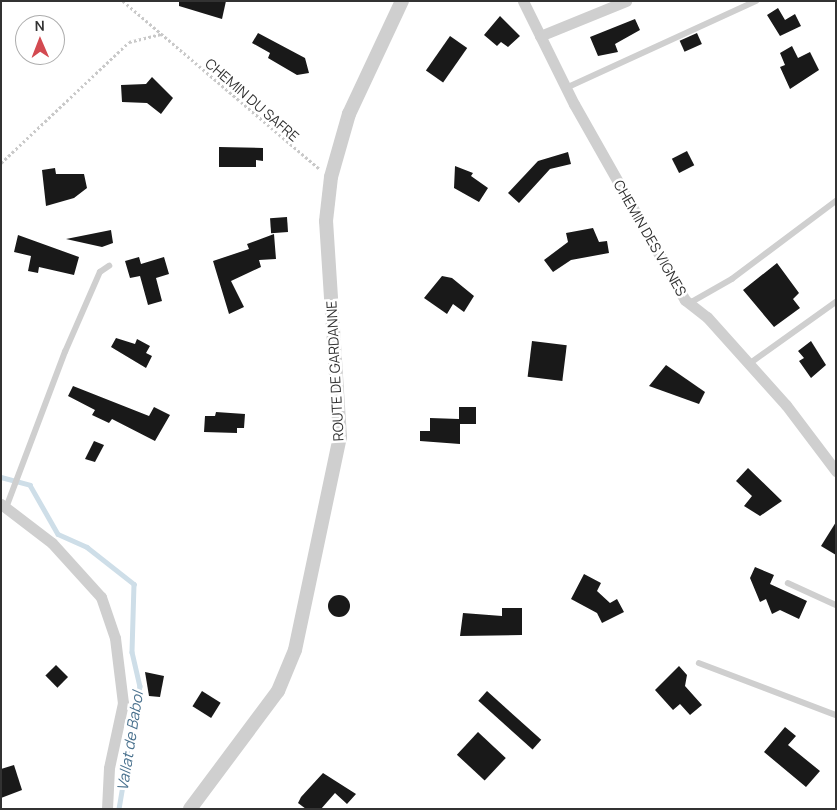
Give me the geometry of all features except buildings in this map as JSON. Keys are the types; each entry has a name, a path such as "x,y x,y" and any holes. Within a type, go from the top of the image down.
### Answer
{"street":[{"name":"ROUTE DE GARDANNE","path":"190,809 278,691 295,650 340,438 326,220 331,177 349,114 402,1"},
{"name":"CHEMIN DES VIGNES","path":"523,1 566,88 690,304 749,364 836,471"},
{"path":"540,36 626,1"},
{"path":"4,506 52,543 101,597 115,638 123,703 109,768 107,809"}],"lane":[{"path":"566,88 756,1"},
{"path":"690,304 732,279 836,201"},
{"path":"4,506 23,472 26,448 100,272 109,266"},
{"path":"749,364 836,302"},
{"path":"788,583 836,606"},
{"path":"700,663 836,715"}],"path":[{"name":"CHEMIN DU SAFRE","path":"123,1 266,128 331,177"},
{"path":"1,163 129,42 162,34"}],"waterway":[{"name":"Vallat de Babol","path":"1,477 30,485 58,534 87,547 134,584 132,652 140,686 119,809"}]}
